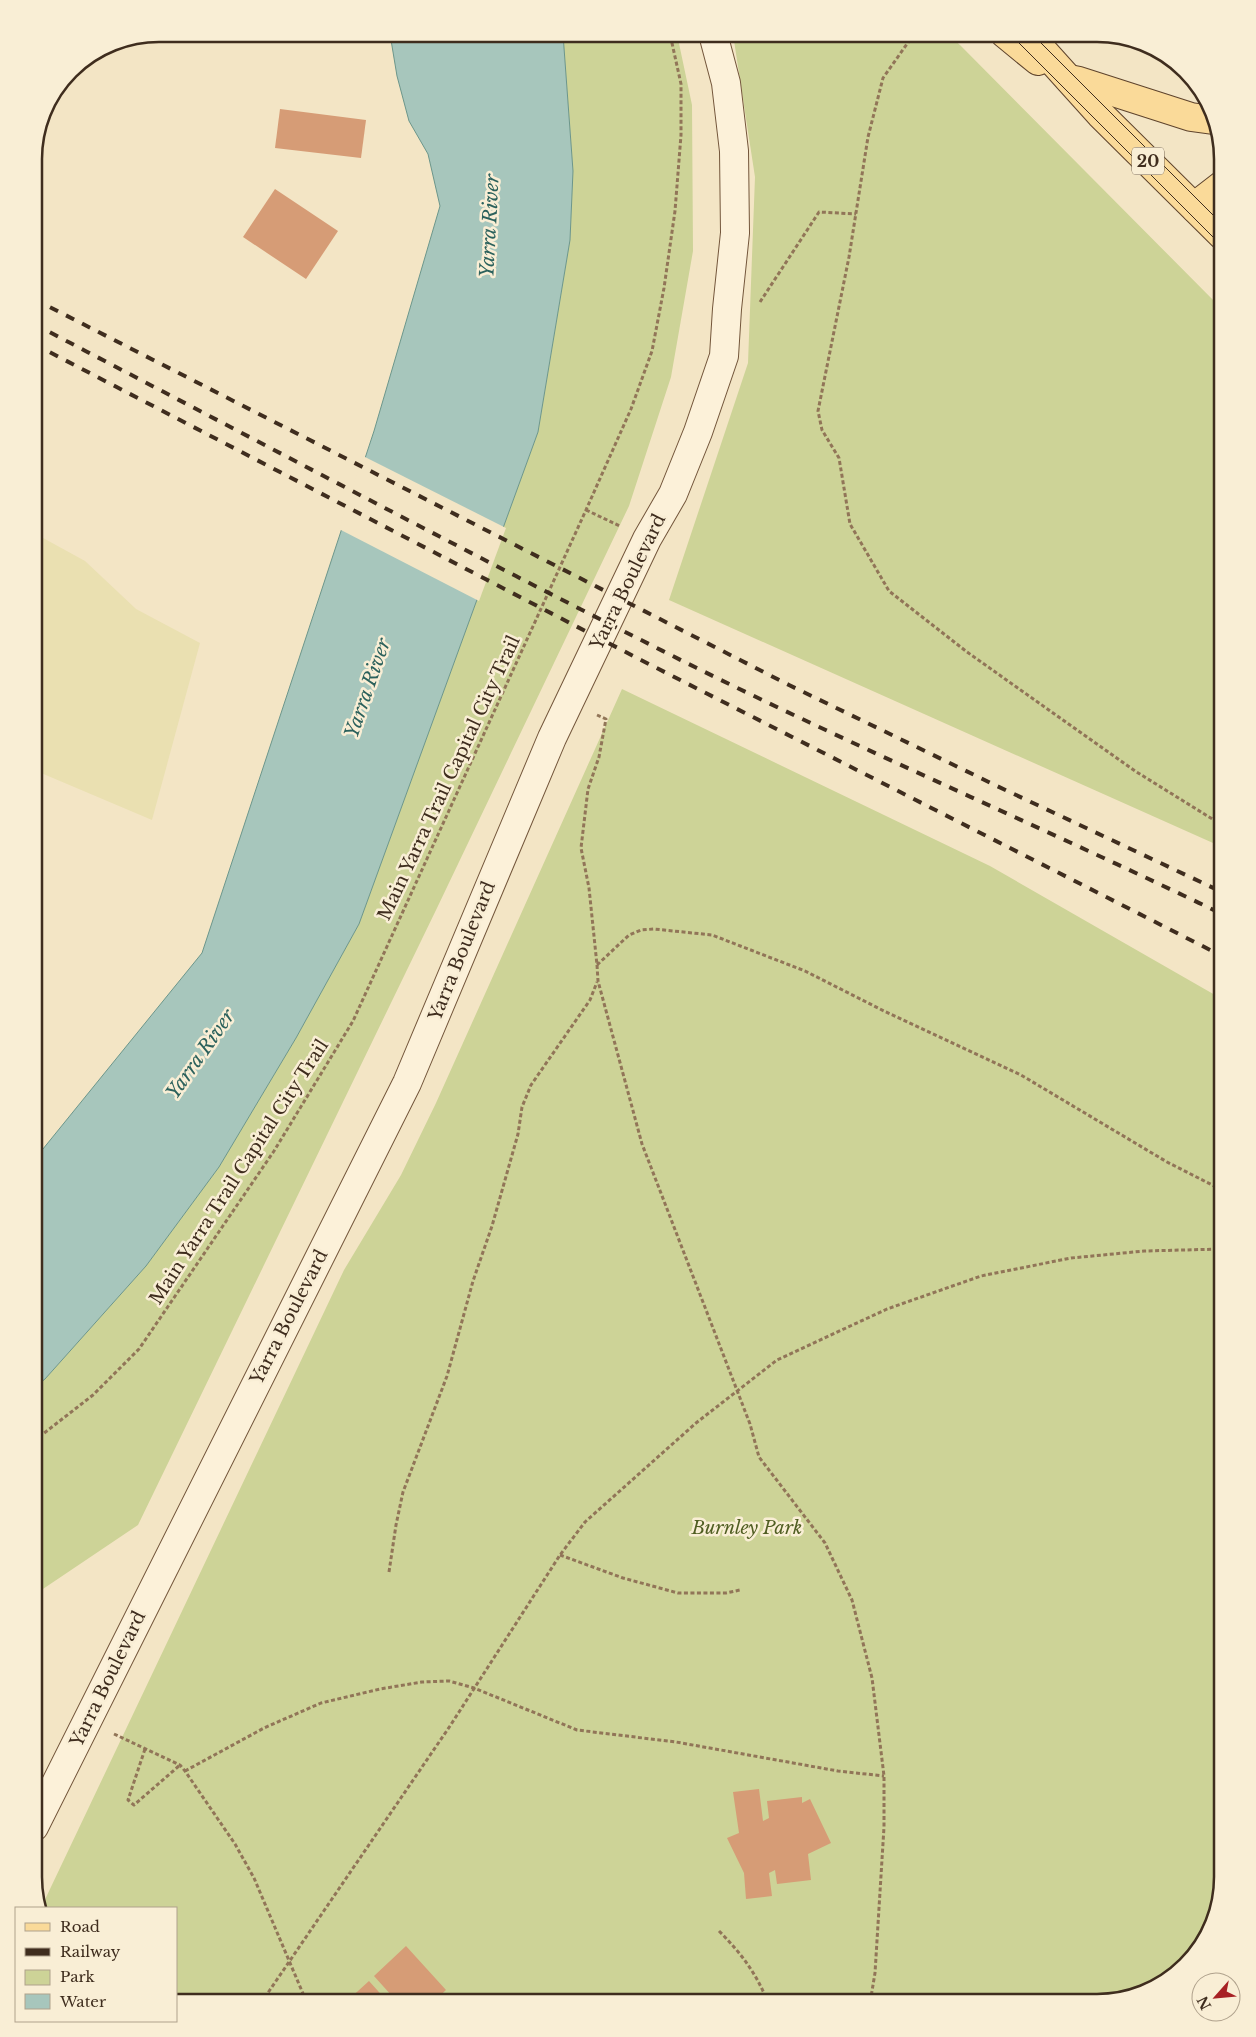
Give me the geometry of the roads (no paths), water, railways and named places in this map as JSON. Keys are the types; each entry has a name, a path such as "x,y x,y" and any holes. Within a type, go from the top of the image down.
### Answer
{"main road":[{"name":"Yarra Boulevard","path":"42,1811 407,1083 552,738 647,539 672,494 698,432 724,356 735,233 734,152 726,83 715,43"},
{"name":"20","path":"1016,43 1100,114"},
{"name":"20","path":"1036,43 1100,114 1214,227"},
{"path":"1069,79 1079,80 1191,117 1206,119"},
{"path":"1196,209 1200,202 1214,191"}],"water":[{"name":"Yarra River","path":"391,42 564,42 573,171 570,240 538,432 359,924 296,1038 219,1167 146,1266 42,1381 42,1150 202,953 374,431 440,206 428,154 409,121 397,76"}],"tram line":[{"path":"1019,43 1214,238"},
{"path":"1041,43 1214,216"}],"railway":[{"path":"43,304 789,685 1214,888"},
{"path":"43,329 649,644 791,714 1214,910"},
{"path":"43,349 641,660 1214,952"}],"park label":[{"name":"Burnley Park","path":"747,1528"}]}
